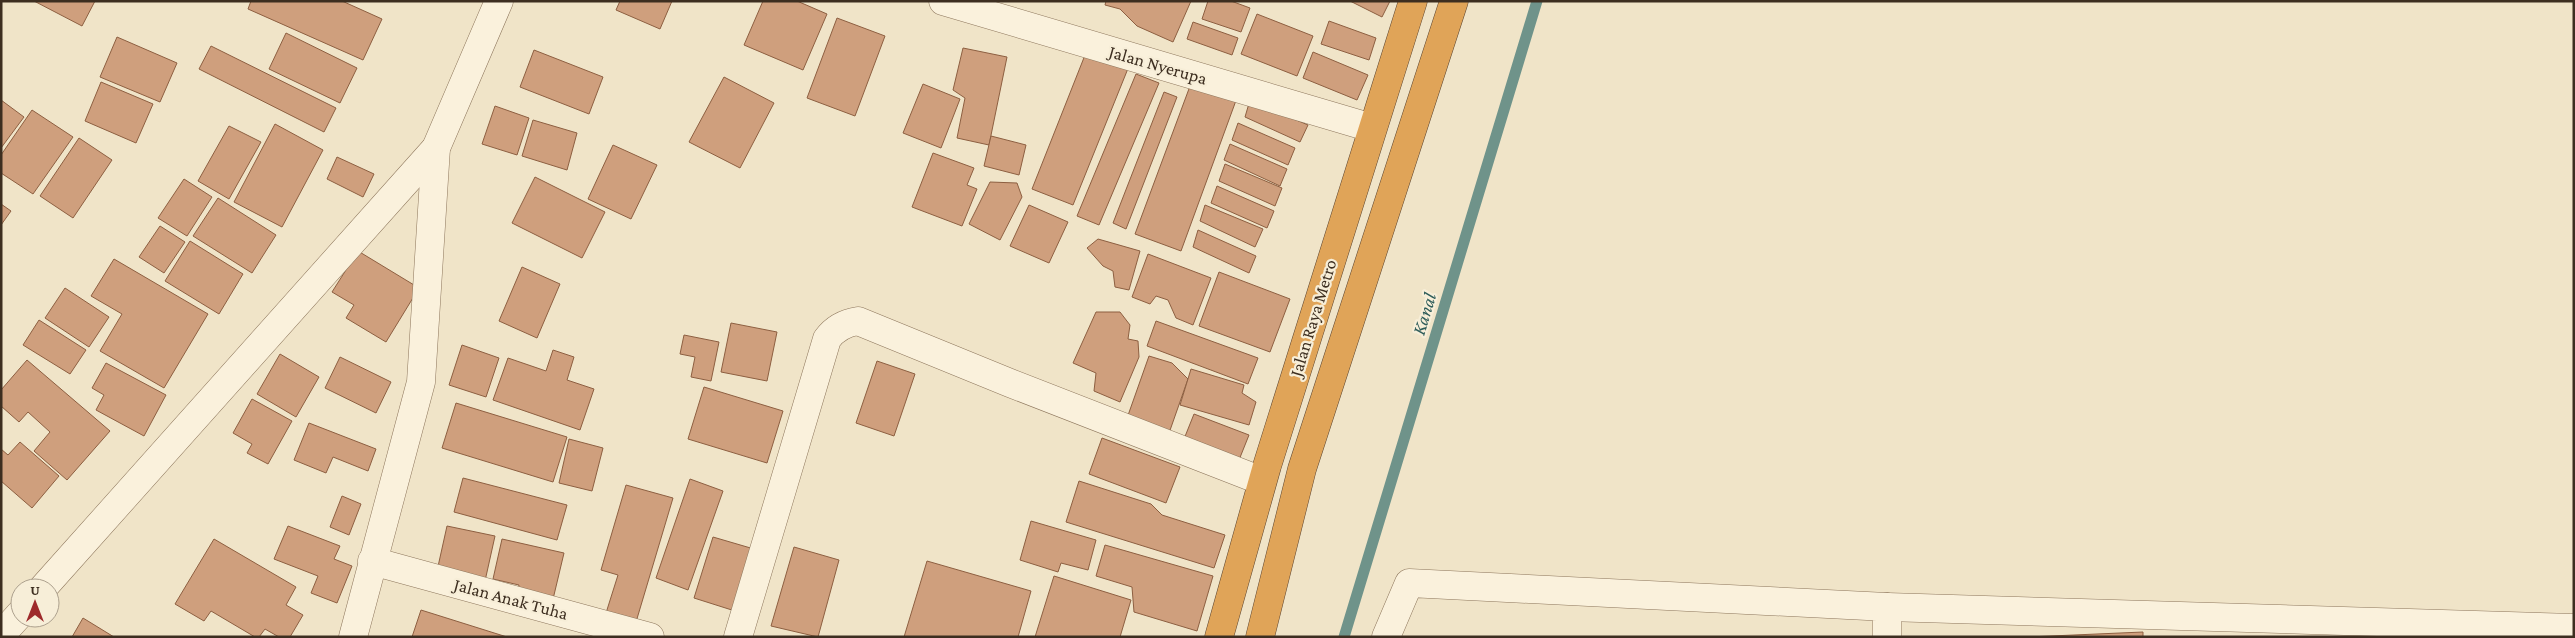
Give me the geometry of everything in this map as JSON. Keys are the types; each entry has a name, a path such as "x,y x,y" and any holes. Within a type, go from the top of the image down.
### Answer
{"highway":[{"name":"Jalan Raya Metro","path":"1219,637 1262,481 1413,1"},
{"path":"1260,637 1302,469 1454,1"}],"street":[{"path":"52,578 436,148 499,1"},
{"name":"Jalan Nyerupa","path":"943,1 1372,128"},
{"path":"353,637 421,382 436,148"},
{"path":"738,637 827,339 837,328 849,323 858,321 1262,481"},
{"name":"Jalan Anak Tuha","path":"372,562 650,637"},
{"path":"1386,637 1410,583 1887,607 2574,628"},
{"path":"1887,607 1887,637"},
{"path":"1,635 10,625"}],"building":[{"path":"34,1 95,1 82,26"},
{"path":"251,1 342,1 382,19 363,60 248,9"},
{"path":"620,1 672,1 660,29 616,10"},
{"path":"763,1 797,1 827,14 803,70 744,45"},
{"path":"1106,1 1191,1 1173,42 1137,26 1120,9 1105,5"},
{"path":"1208,1 1231,1 1250,8 1241,32 1202,19"},
{"path":"1350,1 1390,1 1382,17"},
{"path":"1257,14 1313,36 1297,76 1241,54"},
{"path":"837,18 885,36 855,116 807,98"},
{"path":"1329,21 1376,38 1369,60 1321,44"},
{"path":"1193,22 1238,38 1232,55 1187,39"},
{"path":"286,33 357,68 340,103 269,69"},
{"path":"117,37 177,63 160,102 100,77"},
{"path":"211,46 336,108 324,132 199,69"},
{"path":"963,48 1007,57 989,145 957,138 965,98 953,90"},
{"path":"534,50 603,77 589,114 520,87"},
{"path":"1087,50 1129,66 1073,205 1032,189"},
{"path":"1313,52 1368,75 1357,100 1303,78"},
{"path":"1136,74 1159,83 1099,225 1077,216"},
{"path":"724,77 774,103 740,168 689,142"},
{"path":"1193,78 1238,95 1181,251 1135,234"},
{"path":"101,82 153,104 136,143 85,121"},
{"path":"923,84 960,99 941,148 903,133"},
{"path":"1164,92 1177,97 1126,229 1113,223"},
{"path":"1,100 24,117 1,148"},
{"path":"1250,100 1308,125 1300,142 1245,117"},
{"path":"495,106 529,118 517,155 482,144"},
{"path":"32,110 73,137 33,194 1,173 1,155"},
{"path":"533,120 577,133 567,170 522,156"},
{"path":"1238,123 1295,148 1288,165 1232,140"},
{"path":"275,124 323,150 282,227 234,202"},
{"path":"229,126 261,142 229,199 198,181"},
{"path":"991,136 1026,145 1019,175 984,166"},
{"path":"79,138 112,160 73,218 40,196"},
{"path":"1230,144 1287,169 1280,186 1224,160"},
{"path":"613,145 657,165 631,219 588,199"},
{"path":"933,153 974,168 967,185 977,189 962,226 912,207"},
{"path":"337,157 374,174 363,197 327,179"},
{"path":"1225,164 1282,188 1275,206 1219,181"},
{"path":"535,177 605,212 582,258 512,223"},
{"path":"184,179 212,197 187,236 158,218"},
{"path":"990,182 1017,183 1022,197 1000,240 969,224"},
{"path":"1217,186 1274,211 1267,228 1211,203"},
{"path":"218,198 276,235 252,273 193,236"},
{"path":"1,204 11,211 1,225"},
{"path":"1029,205 1068,222 1049,263 1010,246"},
{"path":"1205,205 1263,229 1255,247 1200,221"},
{"path":"160,226 185,242 164,273 139,257"},
{"path":"1198,230 1256,256 1249,273 1193,247"},
{"path":"1098,239 1140,251 1129,290 1115,287 1113,271 1103,266 1087,248"},
{"path":"190,241 243,274 219,314 165,281"},
{"path":"358,251 419,288 386,342 346,318 354,305 332,292"},
{"path":"1148,254 1211,278 1193,325 1176,318 1168,300 1156,296 1150,304 1132,297"},
{"path":"114,259 208,314 164,388 100,351 122,314 91,296"},
{"path":"522,267 560,284 537,338 499,321"},
{"path":"1219,272 1290,299 1270,352 1199,326"},
{"path":"65,288 109,317 89,347 45,318"},
{"path":"1096,312 1120,312 1130,325 1128,339 1138,341 1139,357 1120,402 1094,391 1096,373 1073,363"},
{"path":"39,320 86,350 70,374 23,345"},
{"path":"1156,321 1258,358 1248,384 1147,346"},
{"path":"731,323 777,332 767,381 721,372"},
{"path":"684,335 719,342 711,381 691,377 695,357 680,354"},
{"path":"462,345 499,358 486,397 449,385"},
{"path":"553,350 574,357 567,380 594,389 580,430 493,400 508,358 546,371"},
{"path":"280,354 319,377 296,417 257,394"},
{"path":"1149,356 1172,363 1188,379 1168,436 1126,421"},
{"path":"340,357 391,382 376,413 325,388"},
{"path":"27,360 110,431 67,480 34,451 50,432 28,412 19,422 1,406 1,390"},
{"path":"877,361 915,374 894,436 856,423"},
{"path":"106,363 166,395 144,436 96,410 104,395 92,388"},
{"path":"1191,369 1244,385 1242,393 1256,402 1249,425 1180,405"},
{"path":"704,387 783,411 767,463 688,439"},
{"path":"252,399 292,421 268,464 247,453 252,444 233,433"},
{"path":"456,403 567,437 553,482 442,448"},
{"path":"1194,414 1249,435 1237,465 1182,444"},
{"path":"309,423 376,449 368,471 333,457 326,473 294,460"},
{"path":"1102,438 1180,467 1166,503 1089,474"},
{"path":"569,439 603,448 592,491 559,483"},
{"path":"20,442 59,476 32,508 1,481 1,449 8,455"},
{"path":"463,478 567,505 557,540 454,512"},
{"path":"690,479 723,491 688,590 656,578"},
{"path":"1079,481 1151,504 1162,515 1225,535 1214,568 1066,522"},
{"path":"626,485 673,498 636,622 606,613 618,575 601,570"},
{"path":"342,496 361,504 349,535 330,527"},
{"path":"1031,521 1096,540 1088,570 1061,563 1058,572 1020,560"},
{"path":"288,526 340,546 334,559 352,566 337,603 311,593 318,576 274,559"},
{"path":"447,526 495,536 485,581 437,571"},
{"path":"713,537 754,549 735,611 694,598"},
{"path":"214,539 296,587 286,605 303,615 290,637 279,637 265,629 259,637 255,637 211,611 204,621 175,604"},
{"path":"502,539 564,553 549,616 514,608 519,585 493,579"},
{"path":"1105,545 1213,576 1197,631 1134,612 1132,587 1096,576"},
{"path":"794,547 839,560 818,637 771,626"},
{"path":"927,561 1031,591 1018,637 904,637"},
{"path":"1054,576 1131,600 1120,637 1035,637"},
{"path":"421,610 507,637 412,637"},
{"path":"83,618 114,637 72,637"},
{"path":"2143,632 2143,637 2028,637"}],"waterway":[{"name":"Kanal","path":"1344,637 1537,1"}]}
